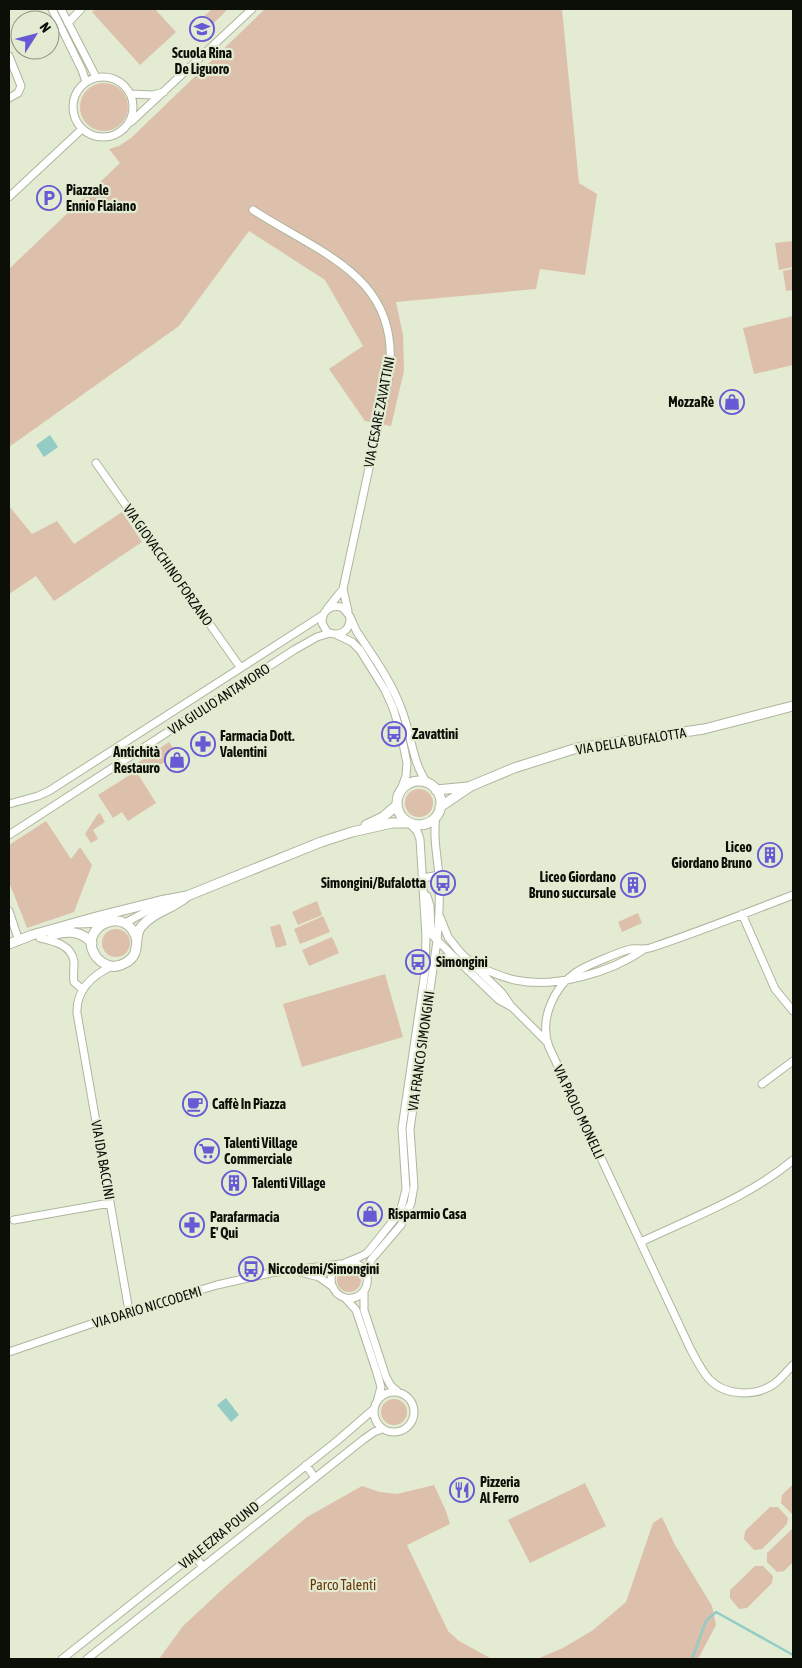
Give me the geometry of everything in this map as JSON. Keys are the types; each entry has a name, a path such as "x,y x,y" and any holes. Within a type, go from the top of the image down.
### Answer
{"street":[{"path":"52,9 86,82"},
{"path":"61,9 96,77"},
{"path":"68,23 81,9"},
{"path":"129,124 133,115 134,104 131,94 120,81 96,77 79,88 73,105 76,122 89,134 106,138 115,136 129,124 164,92 252,9"},
{"path":"9,56 20,81 21,89 9,98"},
{"path":"131,94 164,92"},
{"path":"9,196 82,129"},
{"name":"VIA CESARE ZAVATTINI","path":"253,210 333,257 351,270 378,301 388,327 391,356 389,375 342,589 325,612"},
{"name":"VIA GIOVACCHINO FORZANO","path":"96,462 240,668"},
{"name":"VIA CESARE ZAVATTINI","path":"342,589 349,616 395,693 406,721 420,772 427,784"},
{"path":"332,634 342,633 350,623 349,616 343,608 338,606 325,612 322,620 323,627 332,634 348,640 358,647 389,698 401,734 407,763 406,776 397,805 401,816 409,823"},
{"name":"VIA GIULIO ANTAMORO","path":"9,804 49,792 325,612"},
{"name":"VIA GIULIO ANTAMORO","path":"9,835 299,648 317,637 332,634"},
{"name":"VIA DELLA BUFALOTTA","path":"438,812 471,786 514,768 578,748 704,729 793,706"},
{"path":"104,923 94,933 93,951 98,959 106,965 122,965 135,954 138,931 147,921 187,896 321,842 392,822 424,824 438,812 440,798 436,790 427,784 421,782 412,783 400,792"},
{"name":"VIA DELLA BUFALOTTA","path":"436,790 471,786"},
{"path":"352,832 378,820 397,805"},
{"name":"VIA FRANCO SIMONGINI","path":"366,1272 371,1260 401,1225 411,1203 414,1186 410,1129 437,941 439,875 435,840 438,812"},
{"name":"VIA FRANCO SIMONGINI","path":"344,1263 365,1255 381,1237 397,1216 405,1193 402,1128 424,972 426,937 419,835 409,823"},
{"path":"423,878 439,875"},
{"path":"424,889 430,906 431,932 437,941 499,1000 511,1006"},
{"path":"472,964 515,980 526,982 566,981 628,960 643,950 793,895"},
{"path":"9,944 70,924 187,896"},
{"path":"125,923 171,899"},
{"path":"9,912 19,941"},
{"path":"439,914 451,942 547,1042"},
{"path":"742,914 775,989 793,1011"},
{"path":"70,924 113,921 125,923 134,931 137,941"},
{"path":"19,941 73,932 83,934 92,943"},
{"path":"40,938 57,942 70,952 74,961 74,982 83,990 97,974 112,966"},
{"path":"434,963 438,959 452,955"},
{"name":"VIA PAOLO MONELLI","path":"566,981 557,993 550,1009 546,1024 547,1042 690,1348 704,1373 714,1384 728,1390 756,1392 774,1384 793,1365"},
{"name":"VIA IDA BACCINI","path":"83,990 77,1009 129,1311"},
{"path":"762,1084 793,1061"},
{"path":"641,1242 720,1207 749,1191 793,1160"},
{"path":"14,1220 110,1203"},
{"path":"344,1263 357,1263 366,1272 368,1282 364,1292 364,1310 386,1377 391,1386 413,1403 414,1417 411,1424 402,1431 391,1432 382,1429 375,1419 375,1406 381,1390 379,1379 356,1310 333,1287 332,1276 336,1268 344,1263"},
{"name":"VIA DARIO NICCODEMI","path":"9,1352 129,1311 218,1285 270,1273 344,1263"},
{"name":"VIA DARIO NICCODEMI","path":"287,1271 314,1275 333,1287"},
{"path":"345,1298 356,1297 364,1292"},
{"path":"375,1406 385,1394 398,1392"},
{"name":"VIALE EZRA POUND","path":"62,1659 306,1465 375,1406"},
{"name":"VIALE EZRA POUND","path":"87,1659 368,1435 382,1429"},
{"path":"306,1465 315,1478"},
{"path":"194,1555 204,1567"}],"green space":[{"path":"96,9 155,9 176,32 140,65 92,12"},
{"path":"212,9 227,10 210,27 202,18"},
{"path":"265,9 562,9 579,183 597,194 585,275 540,269 536,289 396,302 403,335 404,371 391,426 365,421 329,369 363,346 325,280 249,231 179,326 9,447 9,269 120,163 109,149 119,146 131,138"},
{"path":"99,83 109,83 121,90 128,102 128,112 121,124 109,131 99,131 91,127 84,120 80,112 80,102 84,94 91,87"},
{"path":"793,241 793,267 779,270 775,243"},
{"path":"793,269 793,290 786,291 783,271"},
{"path":"793,316 793,365 754,374 743,328"},
{"path":"9,506 32,534 57,521 74,544 122,512 142,542 54,601 36,576 9,594"},
{"path":"169,742 177,754 144,775 136,764"},
{"path":"136,771 156,803 128,821 122,812 113,818 98,795"},
{"path":"419,789 429,793 433,803 429,813 419,817 409,813 405,803 409,793"},
{"path":"100,813 105,822 93,830 98,839 91,843 85,834"},
{"path":"46,821 71,859 80,847 92,865 74,912 27,928 9,882 9,845"},
{"path":"317,901 322,915 298,925 292,912"},
{"path":"638,913 642,923 622,932 618,922"},
{"path":"323,916 330,932 300,944 294,929"},
{"path":"280,924 287,945 276,948 270,927"},
{"path":"116,929 126,933 130,943 126,953 116,957 106,953 102,943 106,933"},
{"path":"332,937 339,953 309,966 302,950"},
{"path":"385,974 403,1037 302,1067 283,1004"},
{"path":"349,1268 358,1271 361,1280 358,1289 349,1292 340,1289 337,1280 340,1271"},
{"path":"394,1399 403,1403 407,1412 403,1421 394,1425 385,1421 381,1412 385,1403"},
{"path":"585,1483 606,1526 530,1563 508,1520"},
{"path":"793,1484 792,1514 781,1503 782,1495"},
{"name":"Parco Talenti","path":"434,1485 450,1524 407,1545 448,1631 459,1641 492,1659 159,1659 183,1626 227,1585 307,1517 362,1486 380,1492 397,1494"},
{"path":"770,1507 778,1507 788,1518 787,1524 762,1549 754,1550 744,1539 745,1531"},
{"path":"662,1517 675,1545 712,1606 716,1625 698,1659 537,1659 563,1648 593,1630 626,1602 653,1523"},
{"path":"792,1529 793,1562 784,1571 777,1572 767,1562 767,1553"},
{"path":"755,1566 763,1566 773,1576 772,1583 747,1608 739,1609 730,1598 730,1590"}],"water":[{"path":"50,435 58,447 44,457 36,445"},
{"path":"226,1398 239,1415 231,1422 217,1405"}],"waterway":[{"path":"692,1659 706,1621 716,1612 793,1655"}],"place":[{"name":"Scuola Rina De Liguoro","path":"202,29"},
{"name":"Piazzale Ennio Flaiano","path":"49,198"},
{"name":"MozzaRè","path":"732,402"},
{"name":"Zavattini","path":"394,734"},
{"name":"Farmacia Dott. Valentini","path":"203,744"},
{"name":"Antichità Restauro","path":"177,760"},
{"name":"Liceo Giordano Bruno","path":"770,855"},
{"name":"Simongini/Bufalotta","path":"443,883"},
{"name":"Liceo Giordano Bruno succursale","path":"633,885"},
{"name":"Simongini","path":"418,962"},
{"name":"Caffè In Piazza","path":"195,1104"},
{"name":"Talenti Village Commerciale","path":"207,1151"},
{"name":"Talenti Village","path":"234,1183"},
{"name":"Risparmio Casa","path":"370,1214"},
{"name":"Parafarmacia E' Qui","path":"192,1225"},
{"name":"Niccodemi/Simongini","path":"251,1269"},
{"name":"Pizzeria Al Ferro","path":"462,1490"}]}
